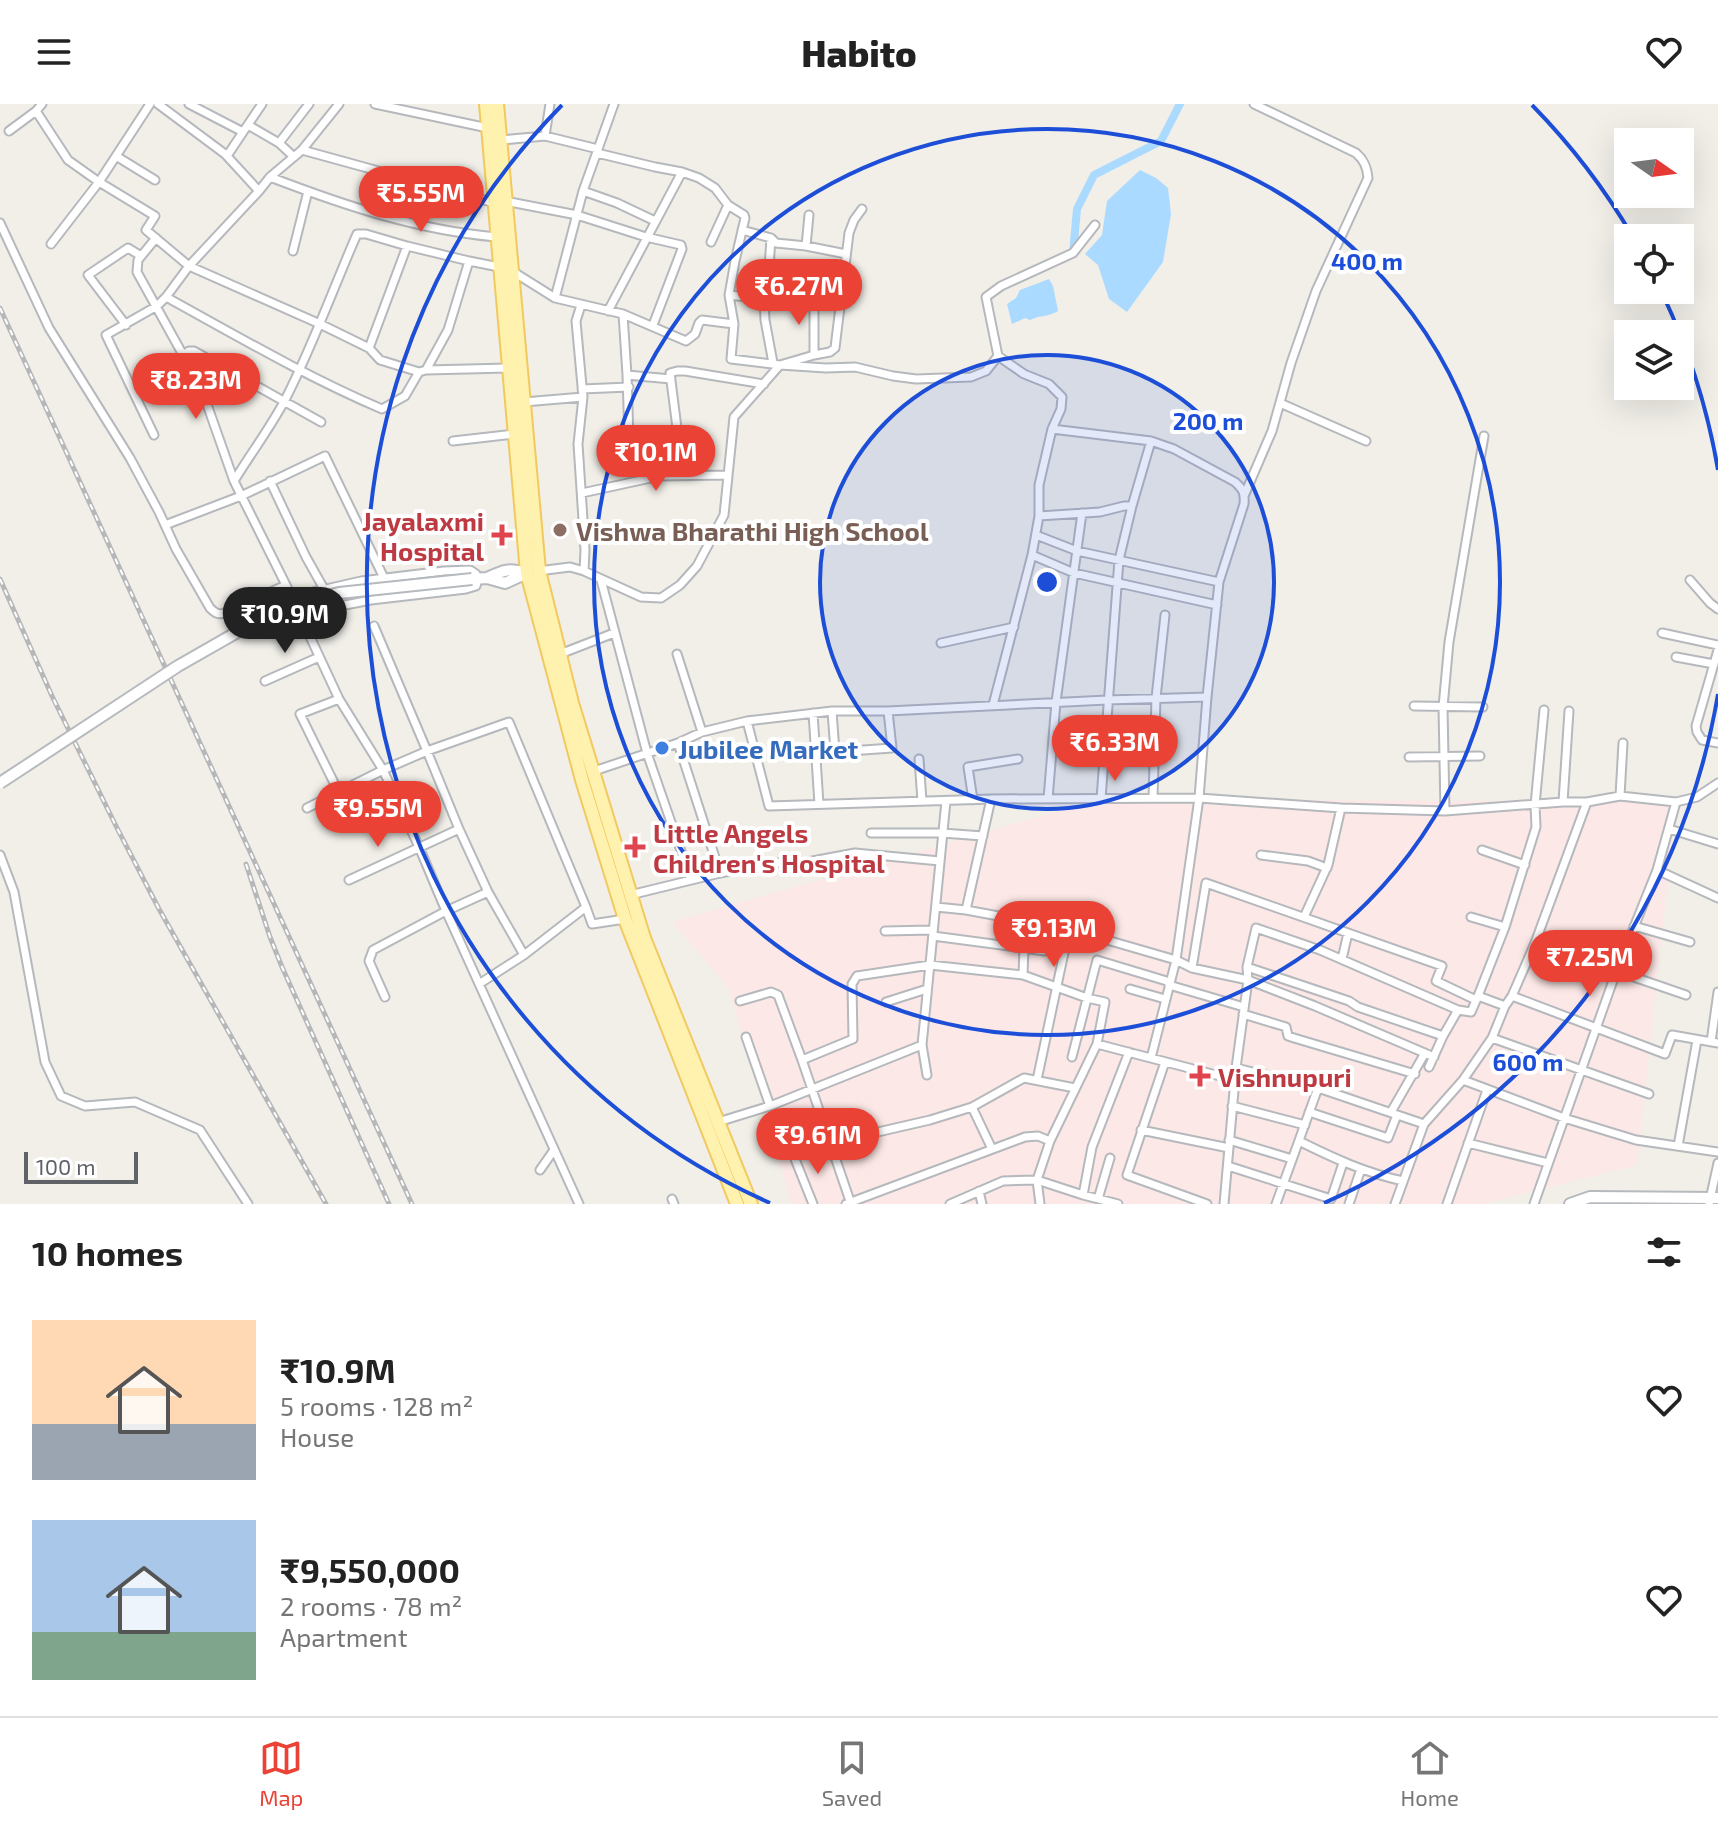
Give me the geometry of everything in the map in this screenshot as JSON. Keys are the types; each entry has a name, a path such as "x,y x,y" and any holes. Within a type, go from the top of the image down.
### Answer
{"main road":[{"path":"486,104 524,402 533,572 591,772 644,938 751,1204"},
{"path":"497,104 501,140 496,237 506,269 508,368 533,572 582,780 625,919 737,1204"}],"street":[{"path":"51,244 99,182 150,104"},
{"path":"158,104 227,156 259,191"},
{"path":"189,104 279,143 294,157"},
{"path":"279,143 309,104"},
{"path":"154,435 106,335 157,306 270,177 302,150 339,104"},
{"path":"375,104 488,128"},
{"path":"545,136 550,104"},
{"path":"555,298 583,191 614,104"},
{"path":"1244,496 1272,431 1316,291 1368,178 1363,159 1356,153 1254,104"},
{"path":"227,156 257,105"},
{"path":"9,131 39,108 68,160 155,216 146,230 189,266 369,348 380,360 422,371 508,368"},
{"path":"501,140 545,136 682,172 715,188 728,205 744,215 729,295 734,324 731,359 826,368 855,367 916,379 971,377 986,371 998,356"},
{"path":"302,150 500,202 577,215 646,237 679,243 682,249 653,325"},
{"path":"116,156 155,180"},
{"path":"608,311 682,172"},
{"path":"270,177 354,208 408,223 464,235 496,237"},
{"path":"293,251 308,191"},
{"path":"583,191 655,221"},
{"path":"711,242 728,205"},
{"path":"0,783 178,666 269,614 294,605 339,593 479,579 505,583 533,572 570,567 641,597 661,598 680,585 697,566 724,515 734,417 764,384 777,364 830,352 835,348 846,254 854,220 862,209"},
{"path":"806,246 809,215"},
{"path":"0,223 49,328 130,458 210,608 220,615 286,585"},
{"path":"993,705 1032,555 1039,516 1039,485 1062,397 1049,384 1024,374 998,356 986,297 1001,286 1073,253 1095,225"},
{"path":"742,230 771,238 776,243 846,254"},
{"path":"234,481 300,370 357,234 506,269 555,298 623,314 686,341 695,334 702,320 734,324"},
{"path":"156,238 138,260 137,272 203,393 234,481 339,699 383,770 579,1204"},
{"path":"771,238 765,320 777,364"},
{"path":"369,348 407,246"},
{"path":"126,325 88,275 128,248 141,256"},
{"path":"166,297 339,391 382,409 405,396 448,330 469,261"},
{"path":"729,295 841,300"},
{"path":"814,299 814,355"},
{"path":"581,305 576,321 582,393 578,444 584,571"},
{"path":"623,314 629,387 629,440"},
{"path":"183,355 194,351 321,422"},
{"path":"677,428 670,373 681,371 764,384"},
{"path":"627,375 671,379"},
{"path":"524,402 629,387"},
{"path":"1280,403 1366,441"},
{"path":"1052,429 1151,441 1174,449 1235,482 1244,496 1219,582 1199,798 1176,960 1151,1058"},
{"path":"453,441 514,434"},
{"path":"1445,811 1443,707 1449,642 1484,436"},
{"path":"1101,799 1119,560 1151,441"},
{"path":"165,525 241,496 325,456 384,578"},
{"path":"582,493 660,476 728,475"},
{"path":"270,481 324,589"},
{"path":"1039,516 1132,506"},
{"path":"1048,799 1056,702 1082,513"},
{"path":"1036,535 1077,551 1219,582"},
{"path":"1032,555 1074,573 1217,605"},
{"path":"291,597 384,578 470,570 479,579"},
{"path":"299,614 371,600 466,589 476,586 479,579"},
{"path":"601,580 647,753 691,880"},
{"path":"1690,580 1718,609"},
{"path":"1153,798 1156,698 1165,615"},
{"path":"374,626 459,829 488,892 524,955"},
{"path":"941,643 1014,627"},
{"path":"558,654 614,633"},
{"path":"1662,633 1718,648 1696,726 1702,740 1718,743"},
{"path":"677,654 702,732"},
{"path":"265,681 319,657"},
{"path":"1676,657 1714,664"},
{"path":"591,772 702,732 747,721 832,711 1207,697"},
{"path":"339,699 300,714 339,793"},
{"path":"1414,706 1483,707"},
{"path":"1224,1204 1247,967 1256,928 1320,950 1458,1010 1471,1012 1505,927 1536,827 1535,805 1544,710"},
{"path":"832,711 835,752 892,748 888,711"},
{"path":"1563,802 1569,711"},
{"path":"813,713 819,804"},
{"path":"747,721 769,806 991,799 1199,798 1341,808 1445,811 1587,802 1620,796 1676,802 1697,797 1718,783"},
{"path":"307,808 427,751 509,722 592,924 625,919"},
{"path":"678,743 720,873"},
{"path":"1620,796 1623,743"},
{"path":"1409,757 1480,756"},
{"path":"919,759 922,801"},
{"path":"973,800 968,767 1018,759"},
{"path":"966,910 991,799"},
{"path":"927,1075 922,1045 946,801"},
{"path":"1395,1204 1424,1124 1463,1080 1492,1038 1535,943 1587,802"},
{"path":"1534,1204 1616,972 1657,870 1676,802"},
{"path":"1304,917 1327,868 1341,808"},
{"path":"349,880 459,829"},
{"path":"1669,829 1718,844"},
{"path":"871,833 983,836"},
{"path":"1482,850 1525,865"},
{"path":"630,895 773,863 807,862 855,853 940,861"},
{"path":"0,855 14,892 45,1062 61,1096 85,1106 135,1102 200,1130 248,1204"},
{"path":"1261,855 1308,861 1327,868"},
{"path":"1657,870 1718,898"},
{"path":"1192,968 1206,883 1442,966 1436,981 1505,1006"},
{"path":"385,997 369,961 373,950 488,892"},
{"path":"479,984 524,955 586,907"},
{"path":"936,907 1069,929 1176,960 1192,968 1248,980 1434,1057"},
{"path":"1471,917 1505,927"},
{"path":"1634,926 1690,942"},
{"path":"1037,1080 1069,929"},
{"path":"885,931 933,933 1044,951"},
{"path":"1342,959 1348,933"},
{"path":"1535,943 1686,995"},
{"path":"1023,975 1024,948"},
{"path":"1072,1057 1097,960 1244,1010 1286,1027 1288,1036 1415,1074"},
{"path":"802,1060 853,1039 852,984 857,976 930,965 1023,975 1105,1002 1097,1044 1050,1141 1037,1180 1040,1204"},
{"path":"1247,967 1443,1036"},
{"path":"886,1002 927,989"},
{"path":"1130,989 1165,999"},
{"path":"740,1001 771,992 778,995 849,1203 1025,1137 1038,1136 1050,1141"},
{"path":"1512,996 1665,1054 1672,1035 1714,1043 1717,997"},
{"path":"1429,1067 1458,1010"},
{"path":"746,1037 770,1106"},
{"path":"1492,1038 1649,1094"},
{"path":"1678,1146 1697,1040"},
{"path":"1097,1044 1235,1080"},
{"path":"716,1123 770,1106 922,1045"},
{"path":"1083,1195 1092,1147 1129,1052"},
{"path":"1309,1112 1388,1138 1394,1114 1425,1053"},
{"path":"1165,1062 1127,1175 1207,1204"},
{"path":"1236,1068 1318,1088 1424,1124"},
{"path":"830,1143 972,1107 1024,1078 1075,1088"},
{"path":"1463,1080 1564,1118 1636,1140 1718,1152"},
{"path":"1276,1204 1318,1088"},
{"path":"1447,1204 1487,1090"},
{"path":"1232,1106 1305,1125"},
{"path":"972,1107 992,1149"},
{"path":"1141,1130 1229,1144 1292,1159"},
{"path":"1299,1141 1343,1163 1403,1181"},
{"path":"1468,1143 1548,1163"},
{"path":"540,1170 554,1150"},
{"path":"1098,1199 1110,1158"},
{"path":"795,1159 813,1204"},
{"path":"1228,1166 1331,1199 1343,1163"},
{"path":"1570,1204 1590,1197 1712,1200 1718,1163"},
{"path":"1349,1204 1361,1169"},
{"path":"950,1204 1003,1181 1037,1180 1118,1204"},
{"path":"979,1191 982,1204"}],"shaded area":[{"name":"Vishnupuri","path":"1101,799 1676,802 1637,1165 1482,1204 792,1204 728,987 672,922"}],"water":[{"path":"1140,170 1168,188 1171,214 1163,262 1127,312 1109,299 1098,265 1085,254 1102,235 1107,201"},
{"path":"1049,279 1058,311 1012,324 1007,304 1016,298 1020,290"}],"waterway":[{"path":"1073,253 1077,209 1094,175 1161,141 1180,104"}],"railway":[{"path":"0,308 412,1204"},
{"path":"0,579 52,696 159,909 326,1204"},
{"path":"246,864 282,967 389,1204"}],"place":[{"name":"Vishwa Bharathi High School","path":"560,530"},
{"name":"Jayalaxmi Hospital","path":"502,535"},
{"name":"Jubilee Market","path":"662,748"},
{"name":"Little Angels Children's Hospital","path":"635,847"},
{"name":"Vishnupuri","path":"1200,1076"}]}
